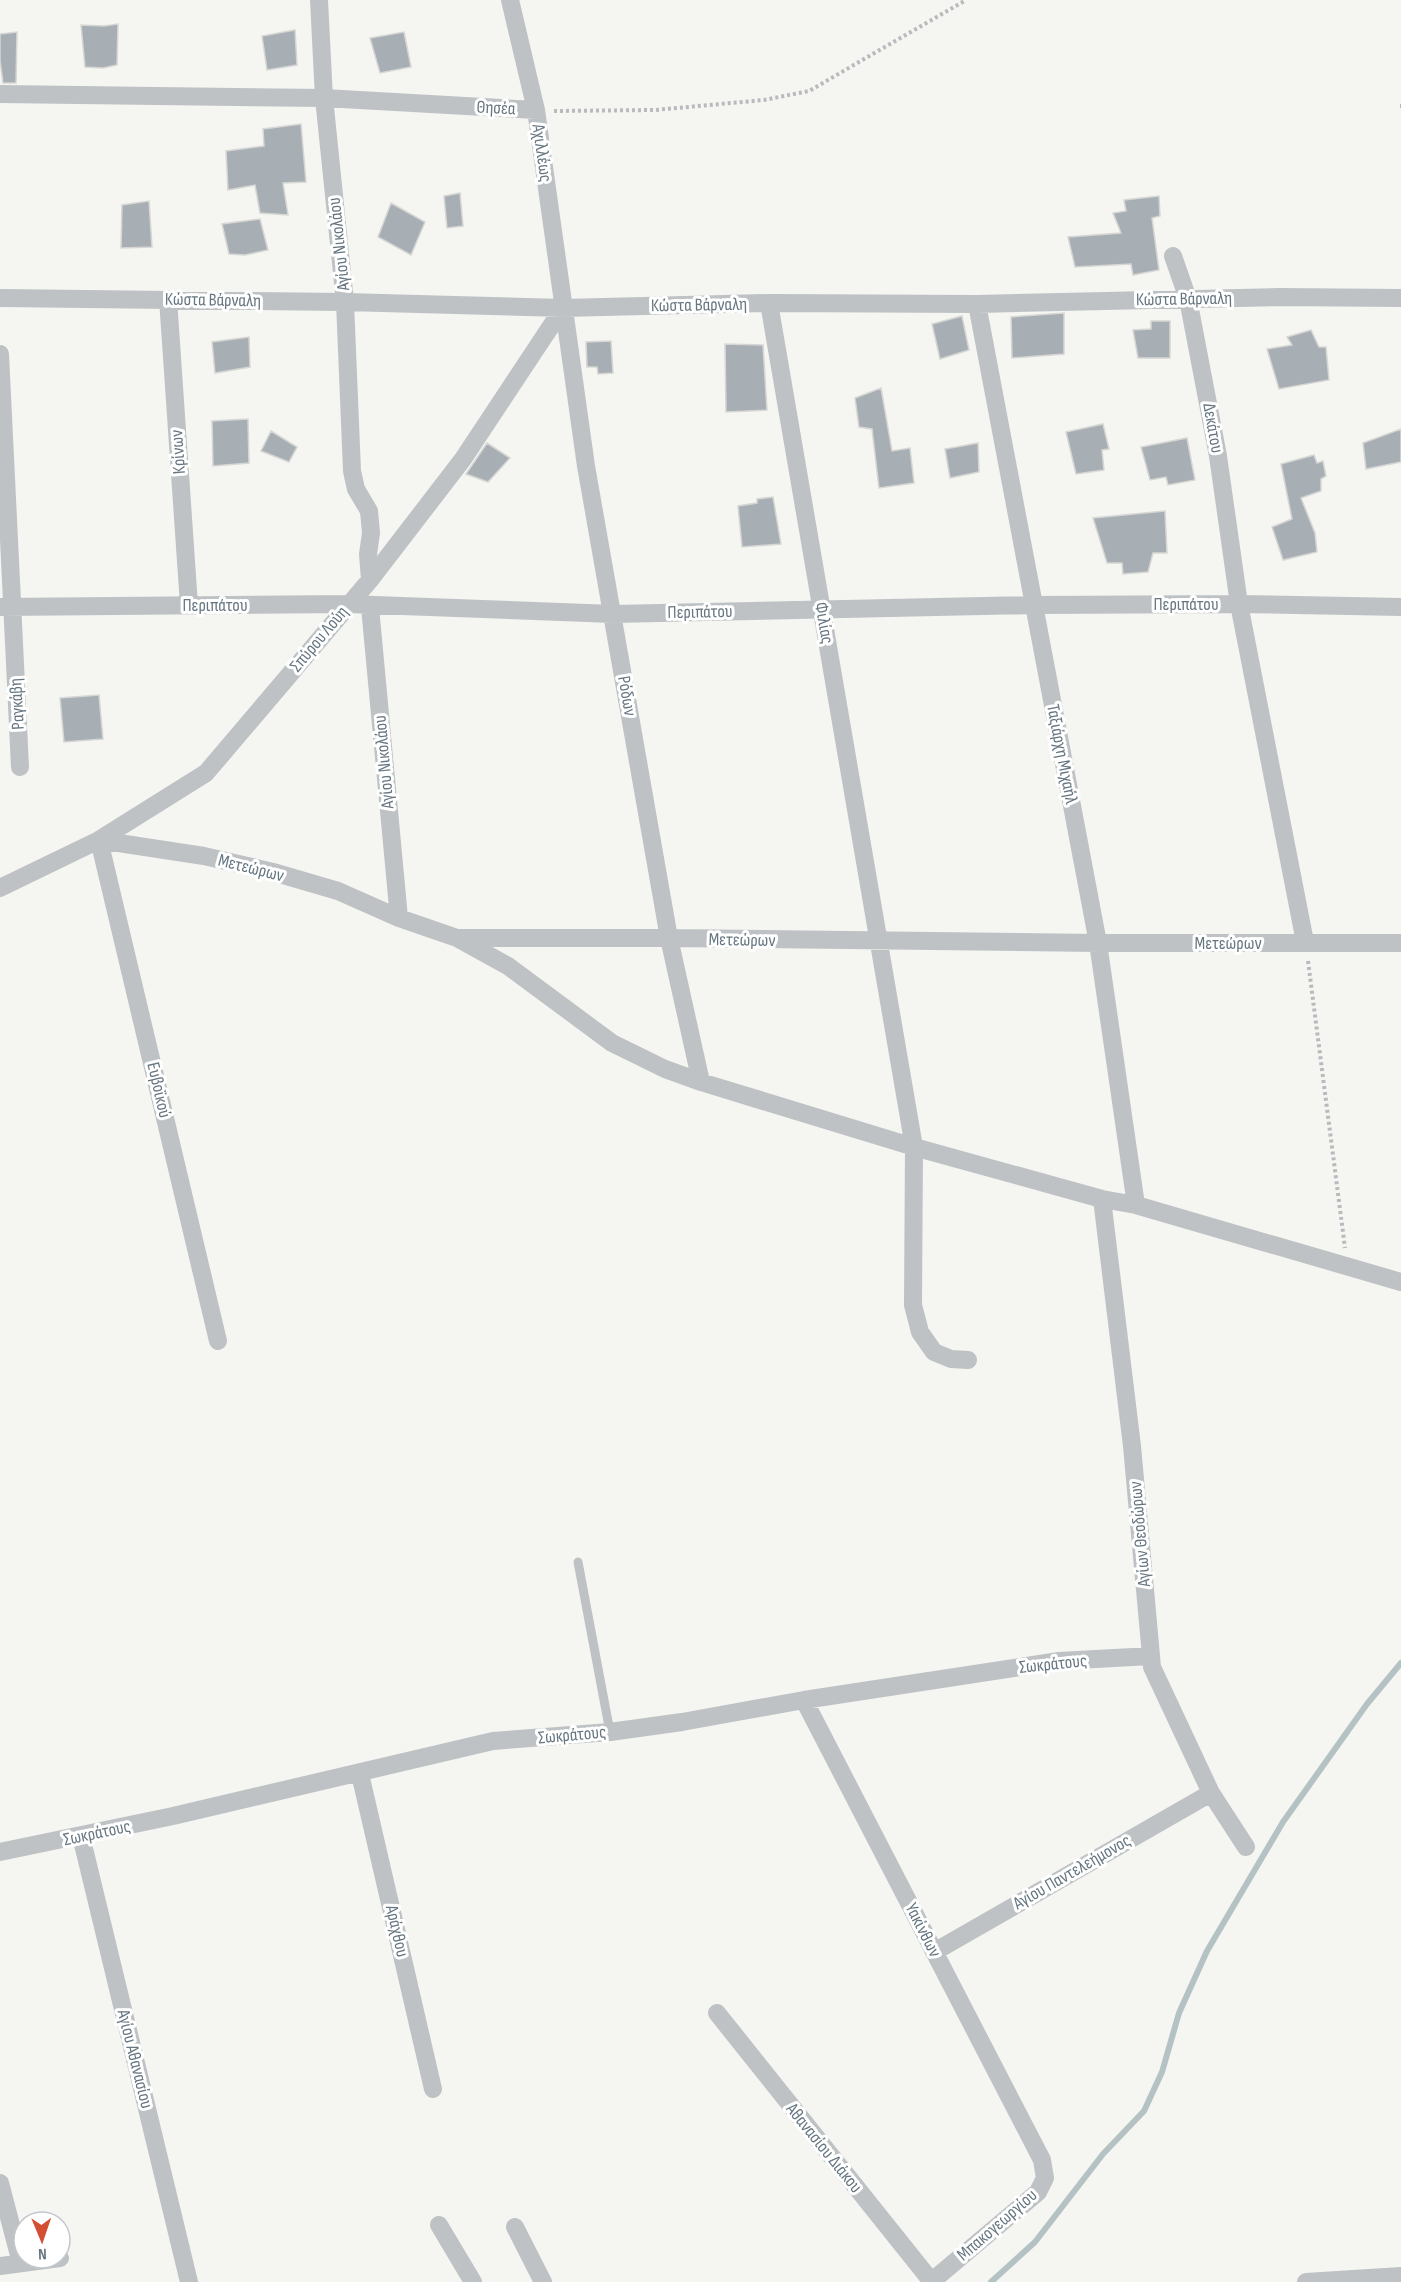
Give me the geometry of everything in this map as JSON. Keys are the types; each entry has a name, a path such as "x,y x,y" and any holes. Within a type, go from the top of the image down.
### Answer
{"street":[{"name":"Αγίου Νικολάου","path":"319,0 324,99 345,302 352,471 356,489 369,511 370,580"},
{"name":"Αχιλλέως","path":"510,0 536,110 563,308"},
{"name":"Θησέα","path":"0,94 324,99 536,110"},
{"name":"Δεκάτου","path":"1173,256 1188,299 1218,456 1239,604 1305,942"},
{"name":"Κώστα Βάρναλη","path":"0,298 345,302 563,308 769,303 977,304 1280,297 1400,302"},
{"name":"Κρίνων","path":"168,300 189,605"},
{"name":"Φιλίας","path":"769,303 914,1147 913,1305 920,1332 934,1352 951,1359 968,1360"},
{"name":"Ταξιάρχη Μιχαήλ","path":"977,304 1098,943 1136,1205"},
{"name":"Σπύρου Λούη","path":"0,888 99,840 206,773 370,580 463,459 563,308"},
{"name":"Ρόδων","path":"563,308 586,466 669,938 701,1082"},
{"name":"Ραγκάβη","path":"0,354 6,607 20,767"},
{"name":"Περιπάτου","path":"6,607 348,604 370,607 613,614 1034,605 1239,604 1401,607"},
{"name":"Αγίου Νικολάου","path":"370,607 399,918"},
{"name":"Μετεώρων","path":"99,840 204,856 273,872 338,891 399,918 458,938 1401,943"},
{"name":"Ευβοϊκού","path":"99,840 218,1341"},
{"path":"458,938 508,966 612,1043 665,1069 914,1147 1102,1199 1136,1205 1401,1282"},
{"name":"Αγίων Θεοδώρων","path":"1102,1199 1132,1446 1151,1656 1156,1678 1211,1793 1246,1847"},
{"name":"Σωκράτους","path":"0,1852 360,1774 493,1741 610,1732 682,1722 804,1700 1059,1661 1151,1656"},
{"name":"Υακίνθων","path":"804,1700 1042,2160"},
{"name":"Αράχθου","path":"360,1774 433,2089"},
{"name":"Αγίου Παντελεήμονος","path":"934,1952 1211,1793"},
{"name":"Αγίου Αθανασίου","path":"81,1836 189,2282"},
{"name":"Αθανασίου Διάκου","path":"717,2013 932,2282"},
{"name":"Μπακογεωργίου","path":"932,2282 1038,2192 1045,2178 1042,2160"},
{"path":"0,2183 12,2229"},
{"path":"439,2225 473,2282"},
{"path":"515,2227 543,2282"},
{"path":"1311,2282 1401,2276"}],"lane":[{"path":"578,1562 610,1732"}],"path":[{"name":"Θησέα","path":"536,110 655,110 764,100 809,91 966,0"},
{"path":"1305,942 1347,1265"}],"building":[{"path":"118,24 117,65 103,68 85,67 81,25"},
{"path":"295,30 297,65 267,70 262,36"},
{"path":"17,32 16,83 3,83 0,34"},
{"path":"404,32 411,67 380,73 370,38"},
{"path":"301,124 306,182 283,183 288,215 260,213 255,185 228,190 226,151 264,146 263,129"},
{"path":"460,193 463,226 447,228 444,196"},
{"path":"1159,196 1160,216 1152,218 1159,270 1133,275 1131,264 1075,267 1068,237 1121,233 1113,213 1126,211 1124,200"},
{"path":"149,201 152,247 121,248 122,205"},
{"path":"391,203 425,222 411,255 378,237"},
{"path":"260,219 268,250 245,255 229,254 222,224"},
{"path":"1064,313 1064,354 1012,358 1011,317"},
{"path":"962,316 969,350 940,359 932,324"},
{"path":"1151,321 1170,321 1170,358 1138,358 1133,330 1151,329"},
{"path":"1311,330 1319,347 1326,347 1329,380 1279,389 1267,349 1292,345 1287,337"},
{"path":"249,337 250,367 215,373 212,342"},
{"path":"611,341 613,373 598,374 597,367 587,367 586,342"},
{"path":"725,344 763,345 767,410 726,412"},
{"path":"881,388 892,451 910,448 914,483 879,488 872,429 859,427 855,398"},
{"path":"248,419 249,463 213,466 212,421"},
{"path":"1103,424 1109,449 1102,450 1104,470 1076,474 1066,432"},
{"path":"1401,429 1401,462 1366,469 1363,443"},
{"path":"271,431 297,447 289,462 261,451"},
{"path":"1187,438 1195,480 1168,485 1166,477 1150,480 1141,447"},
{"path":"487,443 510,458 488,482 466,474"},
{"path":"978,443 979,472 950,478 945,449"},
{"path":"1314,455 1317,463 1323,461 1326,476 1321,479 1321,491 1301,498 1315,533 1317,552 1283,560 1272,527 1292,519 1281,464"},
{"path":"773,497 781,544 742,547 738,506 757,503 757,499"},
{"path":"1165,511 1167,553 1153,553 1148,572 1123,574 1122,563 1107,563 1093,518"},
{"path":"99,695 103,739 64,742 60,698"}],"waterway":[{"path":"991,2282 1035,2242 1103,2154 1144,2111 1162,2072 1179,2013 1207,1951 1283,1822 1367,1704 1401,1663"}]}
